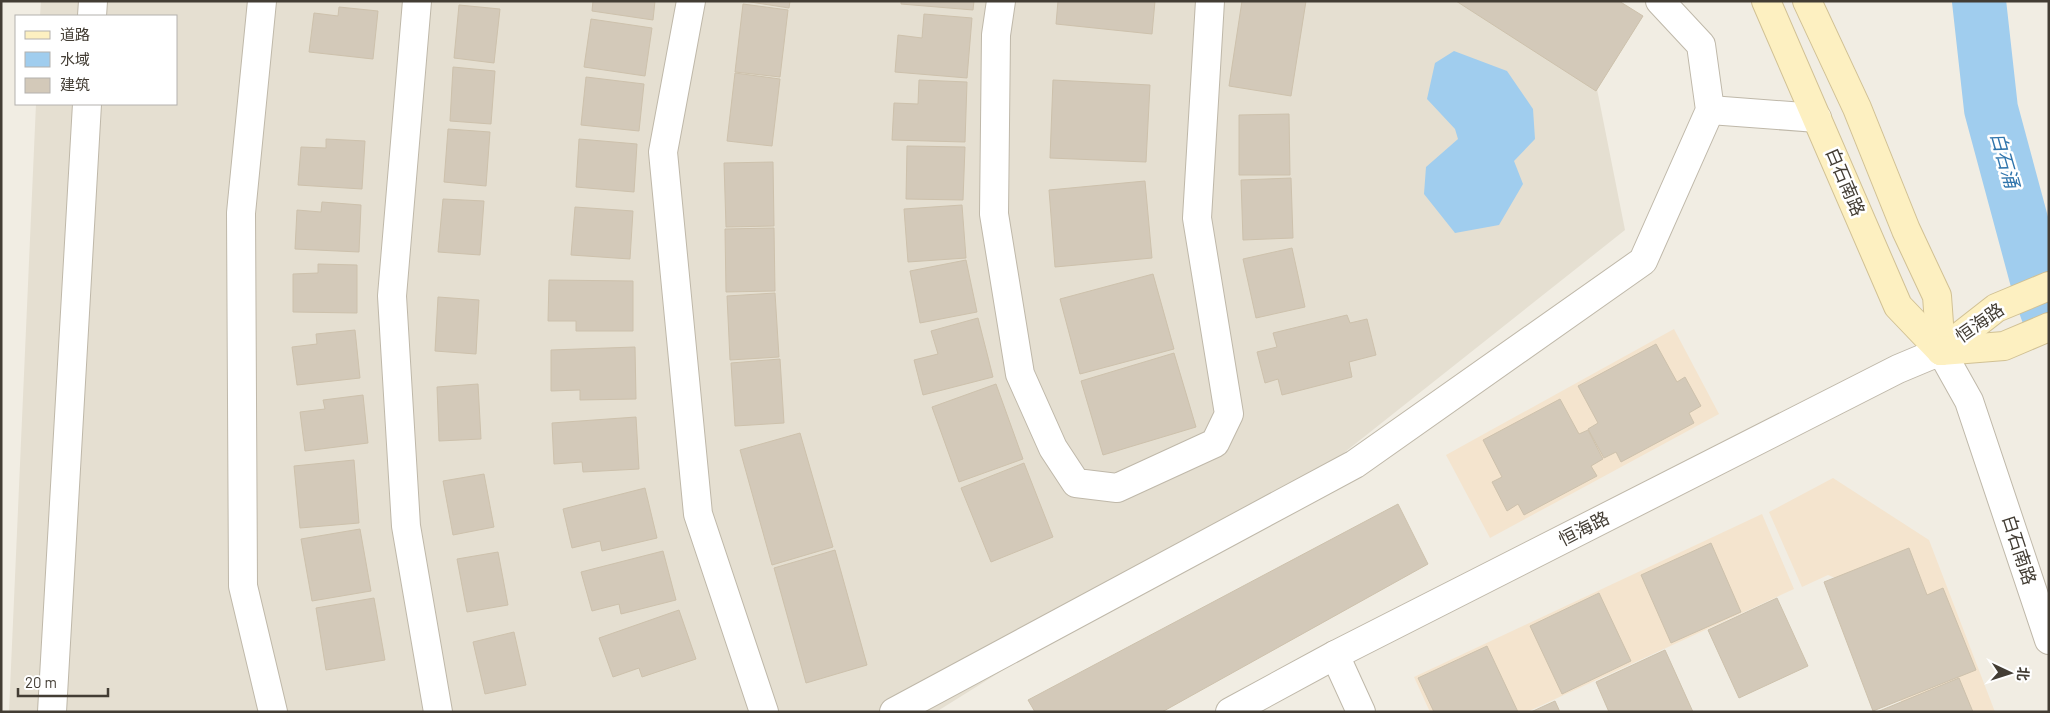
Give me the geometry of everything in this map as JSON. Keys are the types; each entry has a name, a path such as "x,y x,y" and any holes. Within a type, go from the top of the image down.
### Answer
{"main road":[{"name":"白石南路","path":"1766,1 1898,306 1942,350"},
{"name":"白石南路","path":"1807,1 1856,108 1906,230 1937,296 1942,350"},
{"name":"恒海路","path":"1942,350 1996,308 2049,286"},
{"name":"恒海路","path":"1942,350 2004,346 2049,328"}],"street":[{"path":"92,15 93,1"},
{"path":"262,1 241,213 243,586 273,712"},
{"path":"417,1 392,296 406,526 438,712"},
{"path":"691,1 663,152 698,514 764,712"},
{"path":"1001,1 996,35 994,214 1020,374 1053,448 1076,483 1117,488 1215,443 1229,414 1197,218 1210,1"},
{"path":"894,712 1355,464 1643,261 1710,110 1701,45 1660,1"},
{"path":"52,712 87,105"},
{"path":"1710,110 1817,118"},
{"name":"白石南路","path":"1942,350 1969,400 2049,640"},
{"name":"恒海路","path":"1230,712 1336,655 1889,373 1942,350"},
{"path":"1336,655 1361,712"}],"shaded area":[{"path":"41,1 1486,1 1593,69 1625,230 1321,471 936,712 9,712 36,105 178,105 178,15 40,15"},
{"path":"1674,329 1719,414 1490,538 1446,455"},
{"path":"1833,478 1929,540 1995,712 1905,712 1861,589 1828,575 1802,587 1769,512"},
{"path":"1762,514 1794,589 1527,712 1430,712 1414,677"}],"water":[{"path":"1454,51 1507,71 1533,109 1535,139 1514,161 1523,184 1499,225 1455,233 1424,194 1426,167 1458,139 1455,129 1427,99 1435,63"}],"building":[{"path":"593,1 655,1 653,20 592,11"},
{"path":"744,1 790,1 789,8"},
{"path":"901,1 974,1 973,10 901,4"},
{"path":"1058,1 1155,1 1152,34 1056,24"},
{"path":"1242,1 1306,1 1291,96 1229,86"},
{"path":"1456,1 1619,1 1643,16 1596,91"},
{"path":"743,4 788,10 780,77 735,72"},
{"path":"459,5 500,9 494,63 454,58"},
{"path":"339,7 378,11 373,59 309,52 314,13 338,16"},
{"path":"924,14 972,18 967,78 895,72 898,35 922,38"},
{"path":"591,19 652,28 645,76 584,67"},
{"path":"453,67 495,71 491,124 450,121"},
{"path":"735,73 780,79 772,146 727,141"},
{"path":"586,77 644,84 639,131 581,125"},
{"path":"919,80 967,82 965,142 892,140 894,103 918,104"},
{"path":"1053,80 1150,85 1146,162 1050,158"},
{"path":"1289,114 1290,175 1239,175 1239,115"},
{"path":"448,129 490,132 486,186 444,182"},
{"path":"326,139 365,141 362,189 298,185 301,147 326,148"},
{"path":"579,139 637,144 634,192 576,187"},
{"path":"907,146 965,147 963,200 906,199"},
{"path":"773,162 774,226 726,227 724,163"},
{"path":"1291,178 1293,238 1243,240 1241,180"},
{"path":"1145,181 1152,258 1055,267 1049,190"},
{"path":"443,199 484,201 480,255 438,252"},
{"path":"322,202 361,205 359,252 295,249 297,210 321,212"},
{"path":"962,205 966,258 908,262 904,209"},
{"path":"575,207 633,211 630,259 571,255"},
{"path":"774,228 775,291 726,292 725,229"},
{"path":"1292,248 1305,307 1256,318 1243,259"},
{"path":"966,260 977,312 920,323 910,271"},
{"path":"318,264 357,265 357,313 293,312 293,274 318,273"},
{"path":"1153,274 1174,349 1080,374 1060,299"},
{"path":"549,280 633,281 633,331 576,331 576,321 548,321"},
{"path":"775,293 779,357 730,360 727,296"},
{"path":"438,297 479,300 476,354 435,351"},
{"path":"1347,315 1350,323 1367,319 1376,355 1349,362 1352,377 1282,395 1278,379 1265,383 1257,352 1277,347 1273,333"},
{"path":"978,318 993,377 923,395 914,360 938,354 931,331"},
{"path":"355,330 360,378 297,385 292,347 317,344 316,334"},
{"path":"1656,344 1677,382 1685,377 1701,406 1689,413 1694,423 1621,462 1616,452 1604,458 1588,429 1598,423 1578,386"},
{"path":"635,347 636,399 580,400 580,390 551,391 551,350"},
{"path":"1174,353 1196,427 1103,455 1081,381"},
{"path":"780,359 784,423 735,426 731,363"},
{"path":"478,384 481,439 439,441 437,387"},
{"path":"996,384 1023,459 959,482 932,407"},
{"path":"363,395 368,443 305,451 300,412 325,409 323,400"},
{"path":"1560,399 1579,434 1588,430 1603,459 1591,466 1597,476 1524,515 1518,504 1507,511 1492,482 1502,477 1483,440"},
{"path":"636,417 639,469 583,472 582,462 554,464 552,423"},
{"path":"800,433 833,547 772,565 740,450"},
{"path":"354,460 359,523 300,528 294,466"},
{"path":"1024,463 1053,537 991,562 961,488"},
{"path":"484,474 494,527 453,535 443,481"},
{"path":"645,488 657,538 602,551 600,541 572,548 563,509"},
{"path":"1398,504 1428,564 1162,712 1035,712 1028,700"},
{"path":"360,529 371,591 312,601 301,539"},
{"path":"1711,543 1741,612 1671,643 1641,575"},
{"path":"1909,548 1927,595 1943,588 1976,670 1873,711 1824,582"},
{"path":"835,550 867,665 806,683 774,568"},
{"path":"663,551 676,600 621,614 619,604 592,611 581,572"},
{"path":"498,552 508,605 467,612 457,559"},
{"path":"1599,593 1631,661 1562,694 1530,626"},
{"path":"374,598 385,660 326,670 316,608"},
{"path":"1777,598 1808,666 1739,698 1708,630"},
{"path":"679,610 696,659 642,677 639,668 613,677 599,638"},
{"path":"514,632 526,685 485,694 473,642"},
{"path":"1487,646 1518,712 1434,712 1418,678"},
{"path":"1665,650 1693,712 1609,712 1596,682"},
{"path":"1959,678 1973,712 1877,712"},
{"path":"1555,701 1560,712 1531,712"}],"waterway":[{"name":"白石涌","path":"1979,1 1991,109 2040,291 2049,316"}]}
